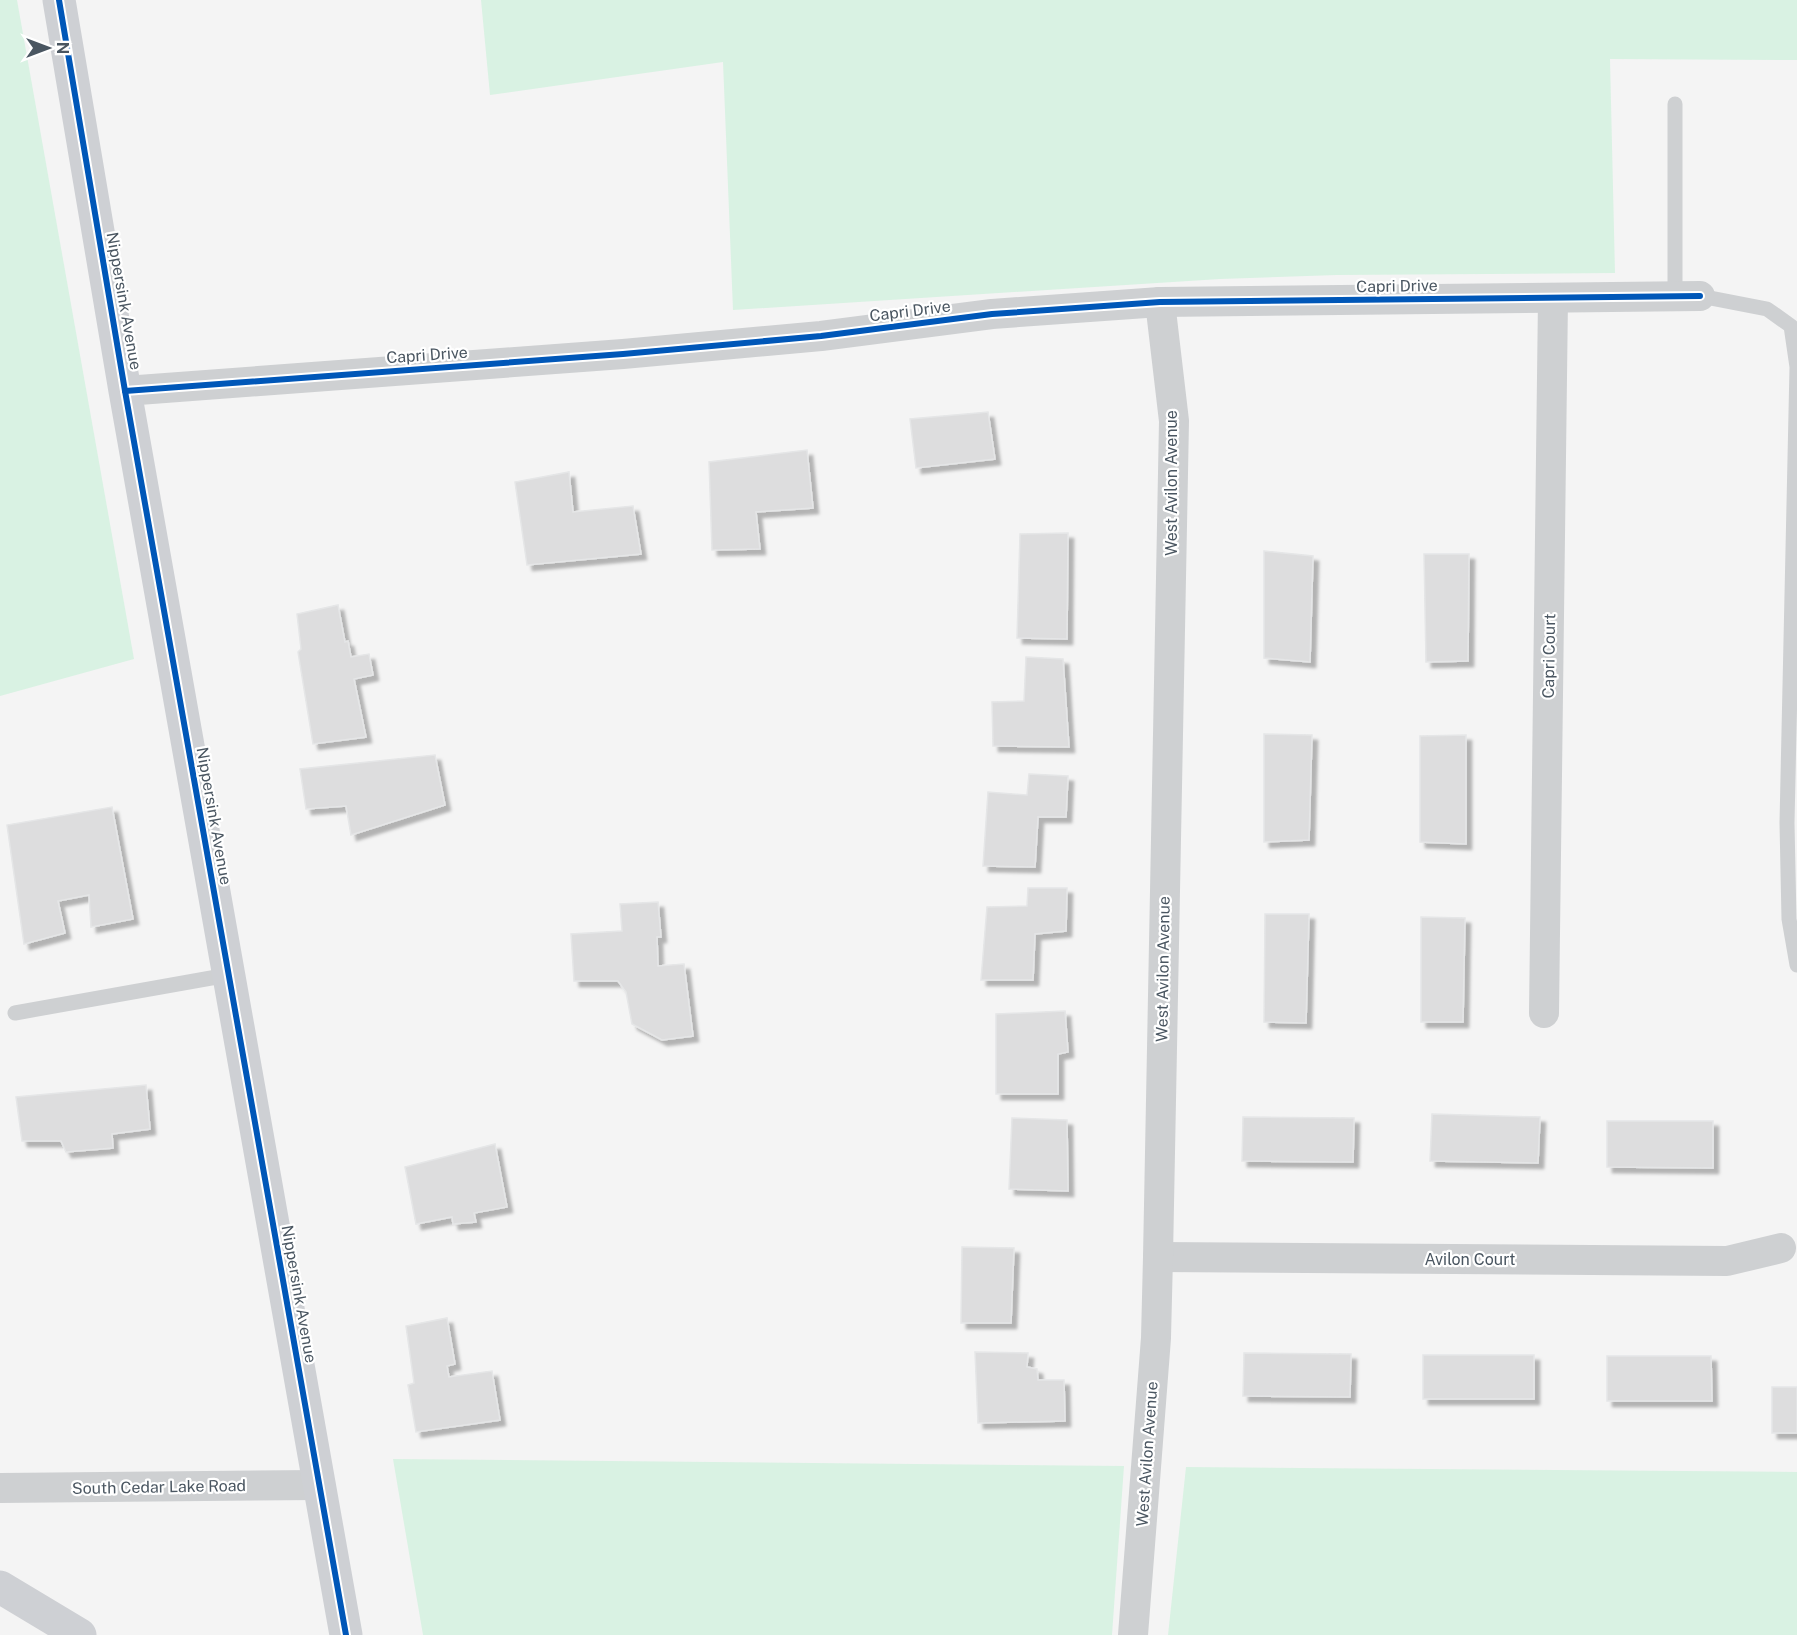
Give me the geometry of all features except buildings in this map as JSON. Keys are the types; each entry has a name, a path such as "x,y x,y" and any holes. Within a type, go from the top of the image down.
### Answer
{"street":[{"name":"Nippersink Avenue","path":"59,0 125,391 346,1635"},
{"name":"Capri Drive","path":"125,391 623,354 821,336 992,314 1160,302 1688,296"},
{"name":"Capri Court","path":"1544,1013 1553,298"},
{"name":"West Avilon Avenue","path":"1133,1635 1156,1338 1158,1257 1174,421 1160,302"},
{"name":"Avilon Court","path":"1158,1257 1727,1261 1781,1248"},
{"name":"South Cedar Lake Road","path":"0,1488 318,1485"},
{"path":"0,1587 80,1635"}],"lane":[{"path":"1675,104 1688,296 1767,309 1791,326 1797,366 1787,823 1789,919 1797,964"},
{"path":"15,1013 228,975"}],"green space":[{"path":"0,0 17,0 134,659 0,696"},
{"path":"481,0 1797,0 1797,60 1610,59 1615,273 1337,275 1220,279 733,310 723,62 490,95"},
{"path":"393,1459 1124,1466 1112,1635 423,1635"},
{"path":"1186,1467 1797,1472 1797,1635 1168,1635"}],"cycle path":[{"path":"59,0 125,391 346,1635"},
{"path":"125,391 623,354 821,336 992,314 1160,302 1700,296"}]}
